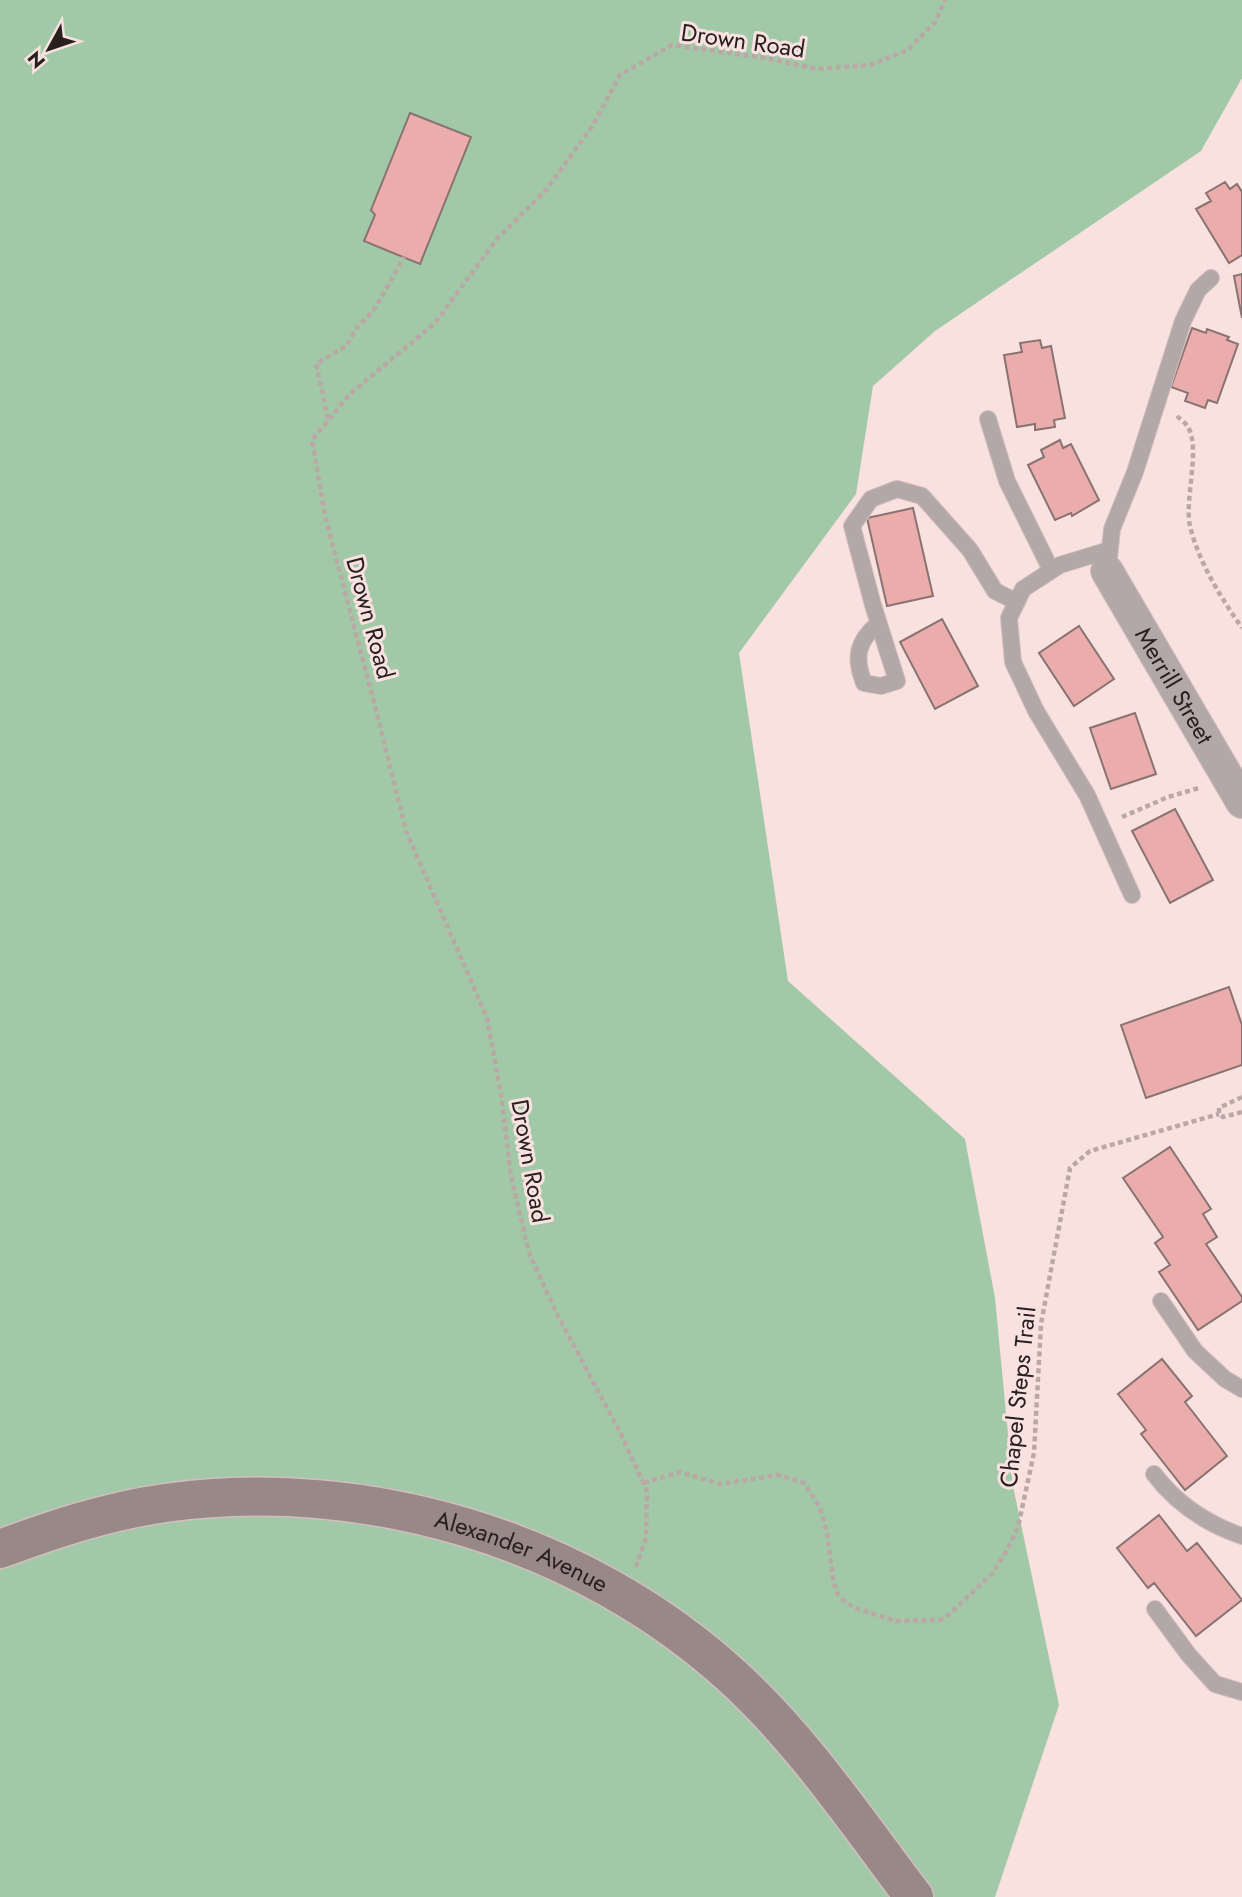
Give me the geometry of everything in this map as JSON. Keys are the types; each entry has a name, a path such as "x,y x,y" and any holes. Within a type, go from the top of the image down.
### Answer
{"main road":[{"name":"Alexander Avenue","path":"0,1549 84,1520 165,1503 246,1496 326,1500 405,1511 494,1536 576,1570 627,1598 682,1635 733,1677 774,1717 915,1897"}],"street":[{"name":"Merrill Street","path":"1108,561 1242,802"}],"lane":[{"path":"1132,895 1087,795 1036,711 1013,662 1009,618 1023,589 1051,570 1060,565 1108,561 1112,529 1135,472 1183,321 1198,290 1211,278"},
{"path":"988,419 1007,481 1051,570"},
{"path":"878,624 852,526 871,499 897,489 922,496 971,550 995,591 1017,603"},
{"path":"1161,1301 1195,1351 1225,1379 1242,1389"},
{"path":"1154,1474 1169,1493 1205,1520 1242,1536"},
{"path":"1155,1609 1188,1654 1215,1684 1242,1692"}],"path":[{"name":"Drown Road","path":"627,1598 646,1538 647,1491 620,1432 556,1312 529,1252 511,1176 501,1094 487,1018 406,831 325,516 312,440 350,394 435,323 497,239 555,178 593,125 620,75 672,45 765,58 818,69 870,65 908,50 935,22 945,0"},
{"path":"328,420 316,363 346,346 356,329 376,307 404,257"},
{"path":"1159,398 1189,428 1192,447 1189,522 1200,558 1225,604 1242,628"},
{"path":"1102,827 1168,797 1210,785"},
{"path":"1242,1097 1219,1108 1219,1114 1223,1117 1242,1112"},
{"name":"Chapel Steps Trail","path":"644,1483 680,1472 720,1484 778,1475 804,1483 820,1508 827,1532 836,1593 844,1601 855,1608 896,1621 939,1620 946,1617 993,1573 1018,1527 1034,1453 1041,1324 1070,1168 1090,1152 1219,1114"}],"green space":[{"path":"0,0 1242,0 1242,78 1201,151 935,331 873,386 856,494 739,653 788,981 965,1139 995,1298 1013,1486 1059,1705 995,1897 0,1897"}],"building":[{"path":"410,113 471,137 420,264 364,241 375,215 371,210"},
{"path":"1225,182 1230,189 1237,184 1242,192 1242,255 1229,263 1196,209 1211,201 1206,193"},
{"path":"1242,274 1242,318 1234,276"},
{"path":"1192,328 1206,333 1207,329 1229,337 1227,340 1238,344 1217,403 1208,400 1205,408 1185,401 1188,393 1171,387"},
{"path":"1040,340 1042,348 1051,346 1065,418 1054,420 1055,427 1035,430 1035,424 1017,427 1004,355 1022,352 1020,343"},
{"path":"1060,440 1063,448 1071,444 1099,500 1072,516 1071,513 1055,520 1028,465 1044,457 1041,450"},
{"path":"913,508 933,596 887,606 867,518"},
{"path":"942,619 978,686 935,709 900,642"},
{"path":"1079,626 1114,679 1074,706 1039,653"},
{"path":"1135,713 1156,774 1111,789 1090,728"},
{"path":"1175,809 1213,880 1170,903 1132,831"},
{"path":"1229,987 1242,1025 1242,1065 1146,1098 1121,1025"},
{"path":"1170,1147 1211,1209 1203,1214 1217,1237 1206,1244 1242,1297 1242,1301 1198,1330 1159,1272 1170,1265 1155,1243 1163,1237 1123,1178"},
{"path":"1162,1359 1192,1396 1185,1402 1227,1456 1185,1490 1141,1434 1146,1430 1118,1394"},
{"path":"1159,1515 1187,1551 1197,1543 1242,1600 1196,1636 1154,1583 1148,1588 1117,1548"}]}
